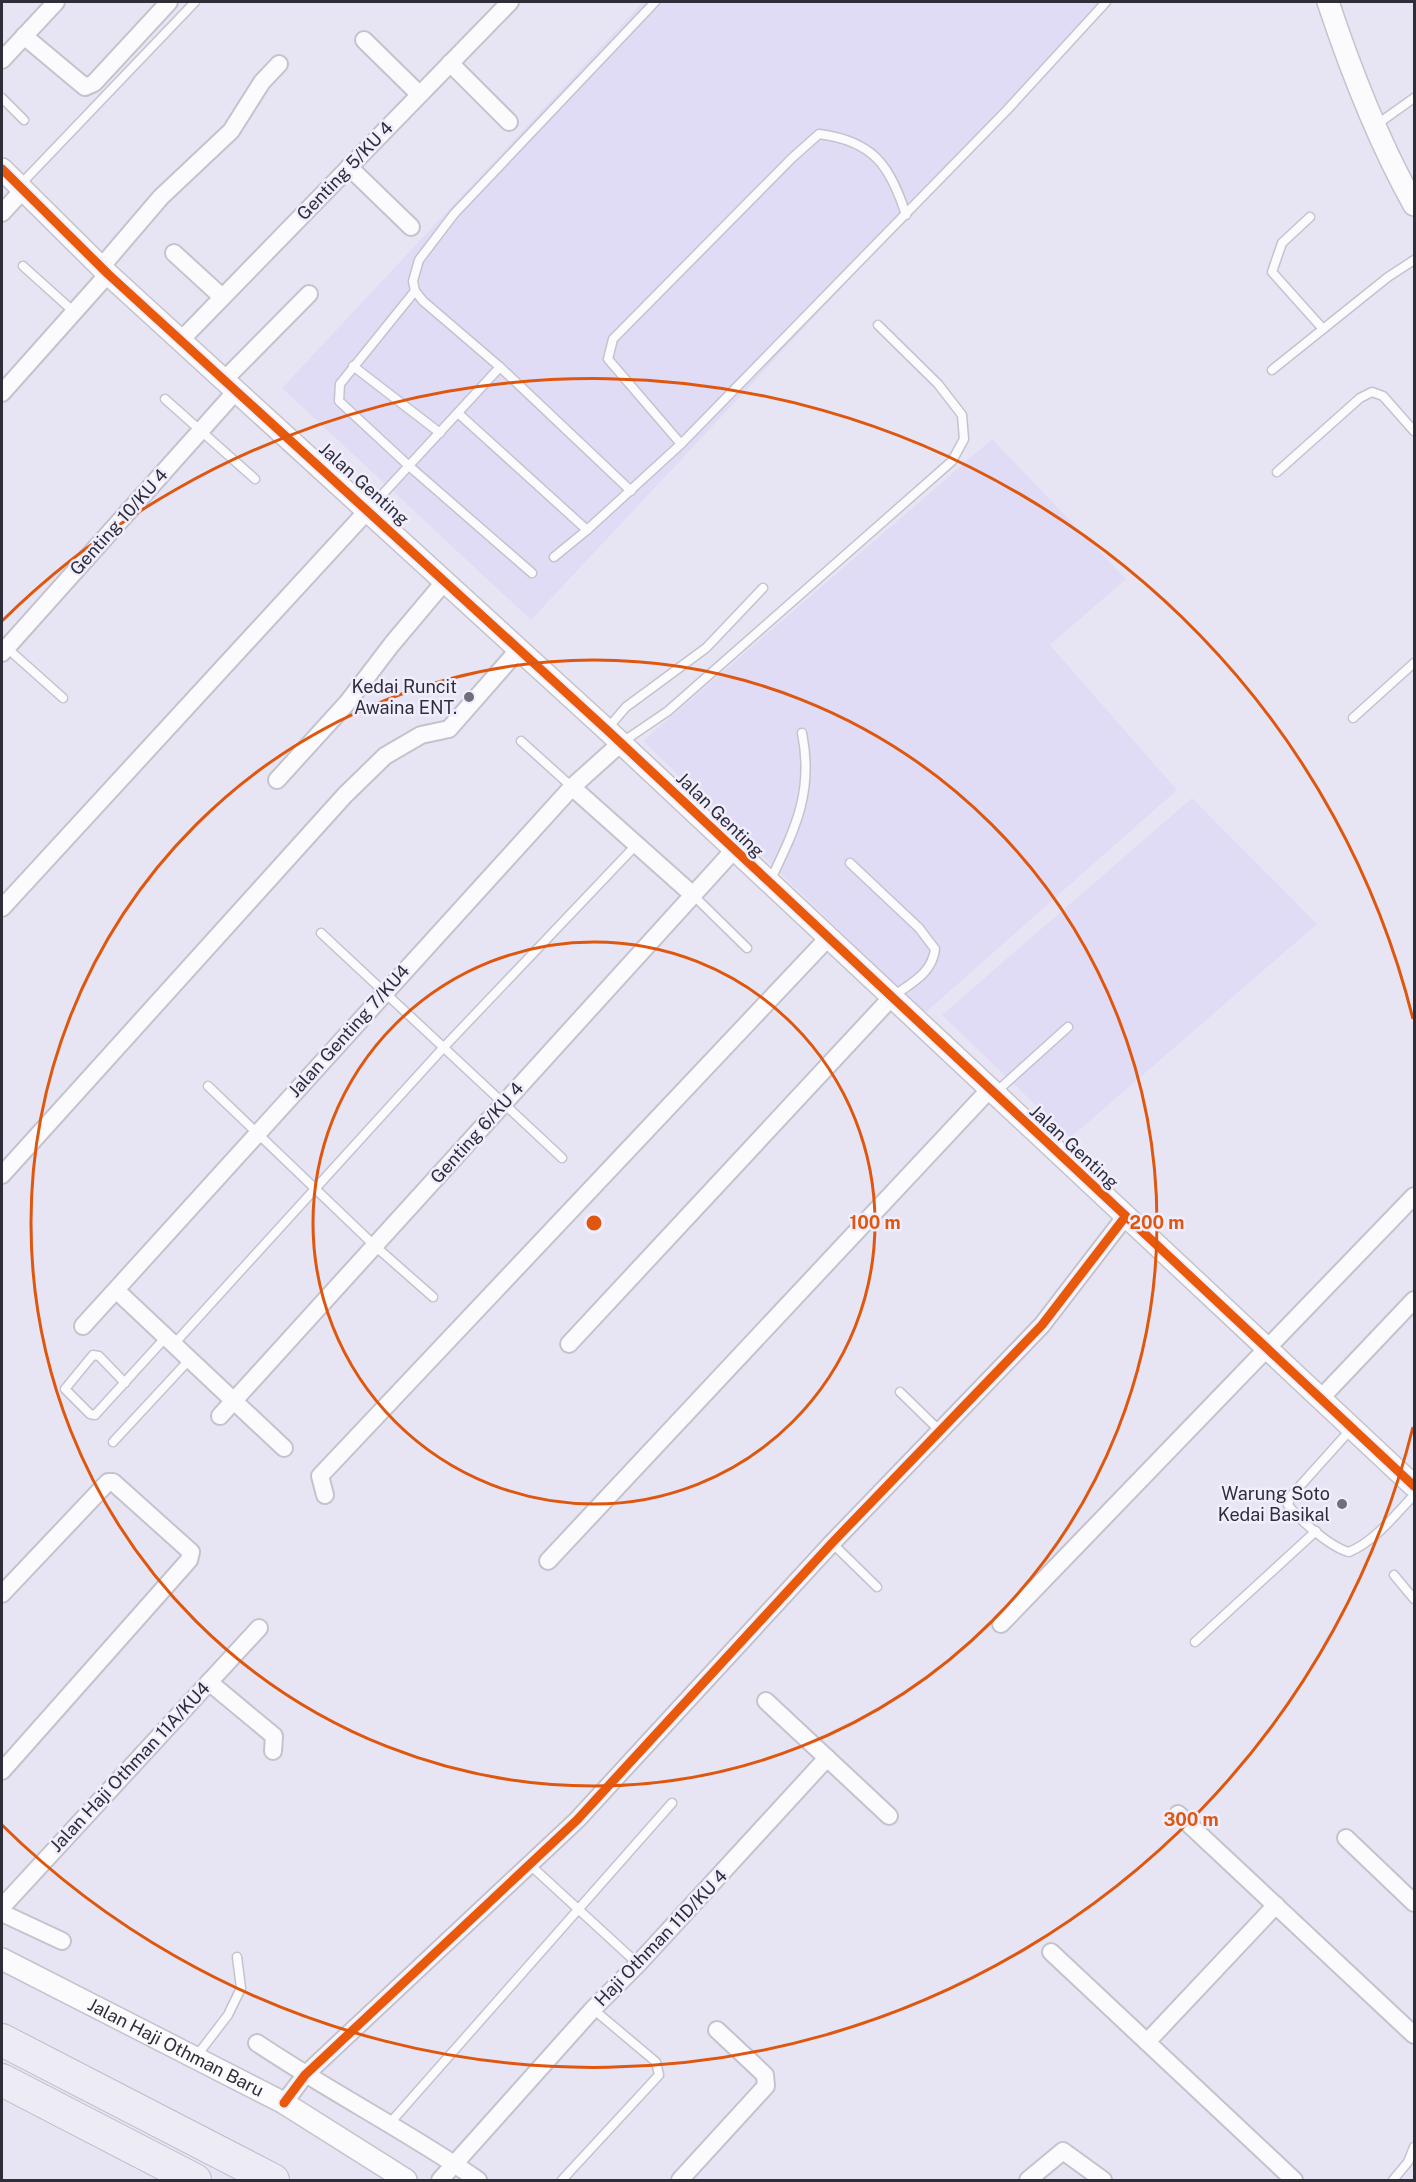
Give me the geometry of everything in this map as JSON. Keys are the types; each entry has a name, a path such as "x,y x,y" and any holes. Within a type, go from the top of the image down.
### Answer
{"highway":[{"path":"2,2040 273,2181"},
{"path":"2,2080 195,2181"}],"street":[{"path":"2,60 56,2"},
{"path":"24,36 85,87 94,83 169,2"},
{"name":"Genting 5/KU 4","path":"181,340 510,2"},
{"path":"1328,2 1394,170 1414,205"},
{"path":"364,40 419,94"},
{"path":"450,63 509,122"},
{"path":"2,393 73,310 161,197 231,131 262,82 279,64"},
{"path":"349,167 411,227"},
{"name":"Jalan Genting","path":"2,169 105,270 614,736 768,884 1414,1486"},
{"path":"2,213 22,187"},
{"path":"174,253 222,297"},
{"name":"Genting 10/KU 4","path":"4,650 199,431 231,385 309,294"},
{"path":"2,908 368,510"},
{"path":"277,780 347,703 392,644 445,581"},
{"path":"2,1175 345,795 385,756 421,735 449,729 519,649"},
{"name":"Jalan Genting 7/KU4","path":"83,1326 384,991 572,787 614,736"},
{"path":"572,787 693,895"},
{"name":"Genting 6/KU 4","path":"220,1416 734,851"},
{"path":"325,1495 320,1476 827,939"},
{"path":"569,1344 891,998"},
{"path":"548,1561 991,1092"},
{"path":"1001,1624 1414,1196"},
{"path":"284,2103 305,2075 577,1820 832,1543 1042,1325 1125,1218"},
{"path":"116,1290 285,1448"},
{"path":"1320,1399 1414,1300"},
{"path":"2,1594 108,1482 113,1482 191,1552 189,1560 2,1771"},
{"name":"Jalan Haji Othman 11A/KU4","path":"2,1907 259,1628"},
{"path":"209,1682 274,1736 273,1750"},
{"path":"766,1701 889,1816"},
{"name":"Haji Othman 11D/KU 4","path":"440,2181 593,2009 638,1964 827,1758"},
{"path":"1178,1814 1414,2035"},
{"path":"1346,1838 1414,1903"},
{"path":"1147,2042 1276,1905"},
{"path":"2,1913 62,1941"},
{"path":"1051,1952 1294,2181"},
{"name":"Jalan Haji Othman Baru","path":"2,1959 284,2103 406,2181"},
{"path":"680,2181 766,2086 765,2075 717,2030"},
{"path":"257,2043 305,2075 390,2123 478,2181"},
{"path":"1028,2181 1062,2151 1103,2181"}],"lane":[{"path":"22,187 195,2"},
{"path":"631,491 500,367 423,301 415,291 413,281 419,261 454,214 655,2"},
{"path":"554,557 631,491 681,444 1008,110 1106,2"},
{"path":"2,98 24,120"},
{"path":"1376,126 1414,98"},
{"path":"681,444 608,359 613,339 634,316 819,134 839,136 860,144 886,167 906,214"},
{"path":"1310,217 1282,243 1272,272 1323,329"},
{"path":"1272,370 1388,276 1414,260"},
{"path":"23,266 73,310"},
{"path":"415,291 340,384 339,401 409,466 532,573"},
{"path":"614,736 668,711 952,461 964,439 962,415 938,384 878,325"},
{"path":"353,366 440,434"},
{"path":"368,510 500,367"},
{"path":"1277,472 1360,399 1372,392 1383,396 1414,431"},
{"path":"165,399 255,479"},
{"path":"459,414 586,530"},
{"path":"614,736 626,707 706,648 763,588"},
{"path":"4,650 63,698"},
{"path":"1353,718 1414,663"},
{"path":"768,884 805,796 807,760 802,733"},
{"path":"521,741 572,787"},
{"path":"125,1383 99,1356 93,1355 65,1389 90,1414 95,1415 170,1341 637,844"},
{"path":"850,863 920,928 935,949 934,960 926,972 891,998"},
{"path":"693,895 747,948"},
{"path":"321,933 562,1158"},
{"path":"991,1092 1068,1026"},
{"path":"208,1086 258,1131 375,1246 434,1297"},
{"path":"113,1442 190,1359"},
{"path":"900,1392 940,1431"},
{"path":"1352,1428 1291,1496 1288,1505 1316,1531 1349,1552 1376,1534 1414,1494"},
{"path":"1195,1642 1316,1531"},
{"path":"832,1543 878,1587"},
{"path":"1394,1575 1414,1599"},
{"path":"390,2123 672,1803"},
{"path":"528,1864 638,1964"},
{"path":"195,2059 228,2015 241,1988 237,1957"},
{"path":"562,2181 658,2075 656,2062 593,2009"},
{"path":"1392,2181 1408,2162 1414,2148"}],"shaded area":[{"path":"643,2 1109,2 531,620 282,388"},
{"path":"992,439 1126,579 1050,645 1177,790 925,1013 643,741"},
{"path":"1192,798 1317,924 1070,1138 942,1015"}],"cycle path":[{"path":"2,169 108,274 606,729 1414,1486"},
{"path":"284,2103 305,2075 577,1820 832,1543 1042,1325 1125,1217"}],"place":[{"name":"Kedai Runcit Awaina ENT.","path":"469,697"},
{"name":"Warung Soto Kedai Basikal","path":"1342,1504"}]}
